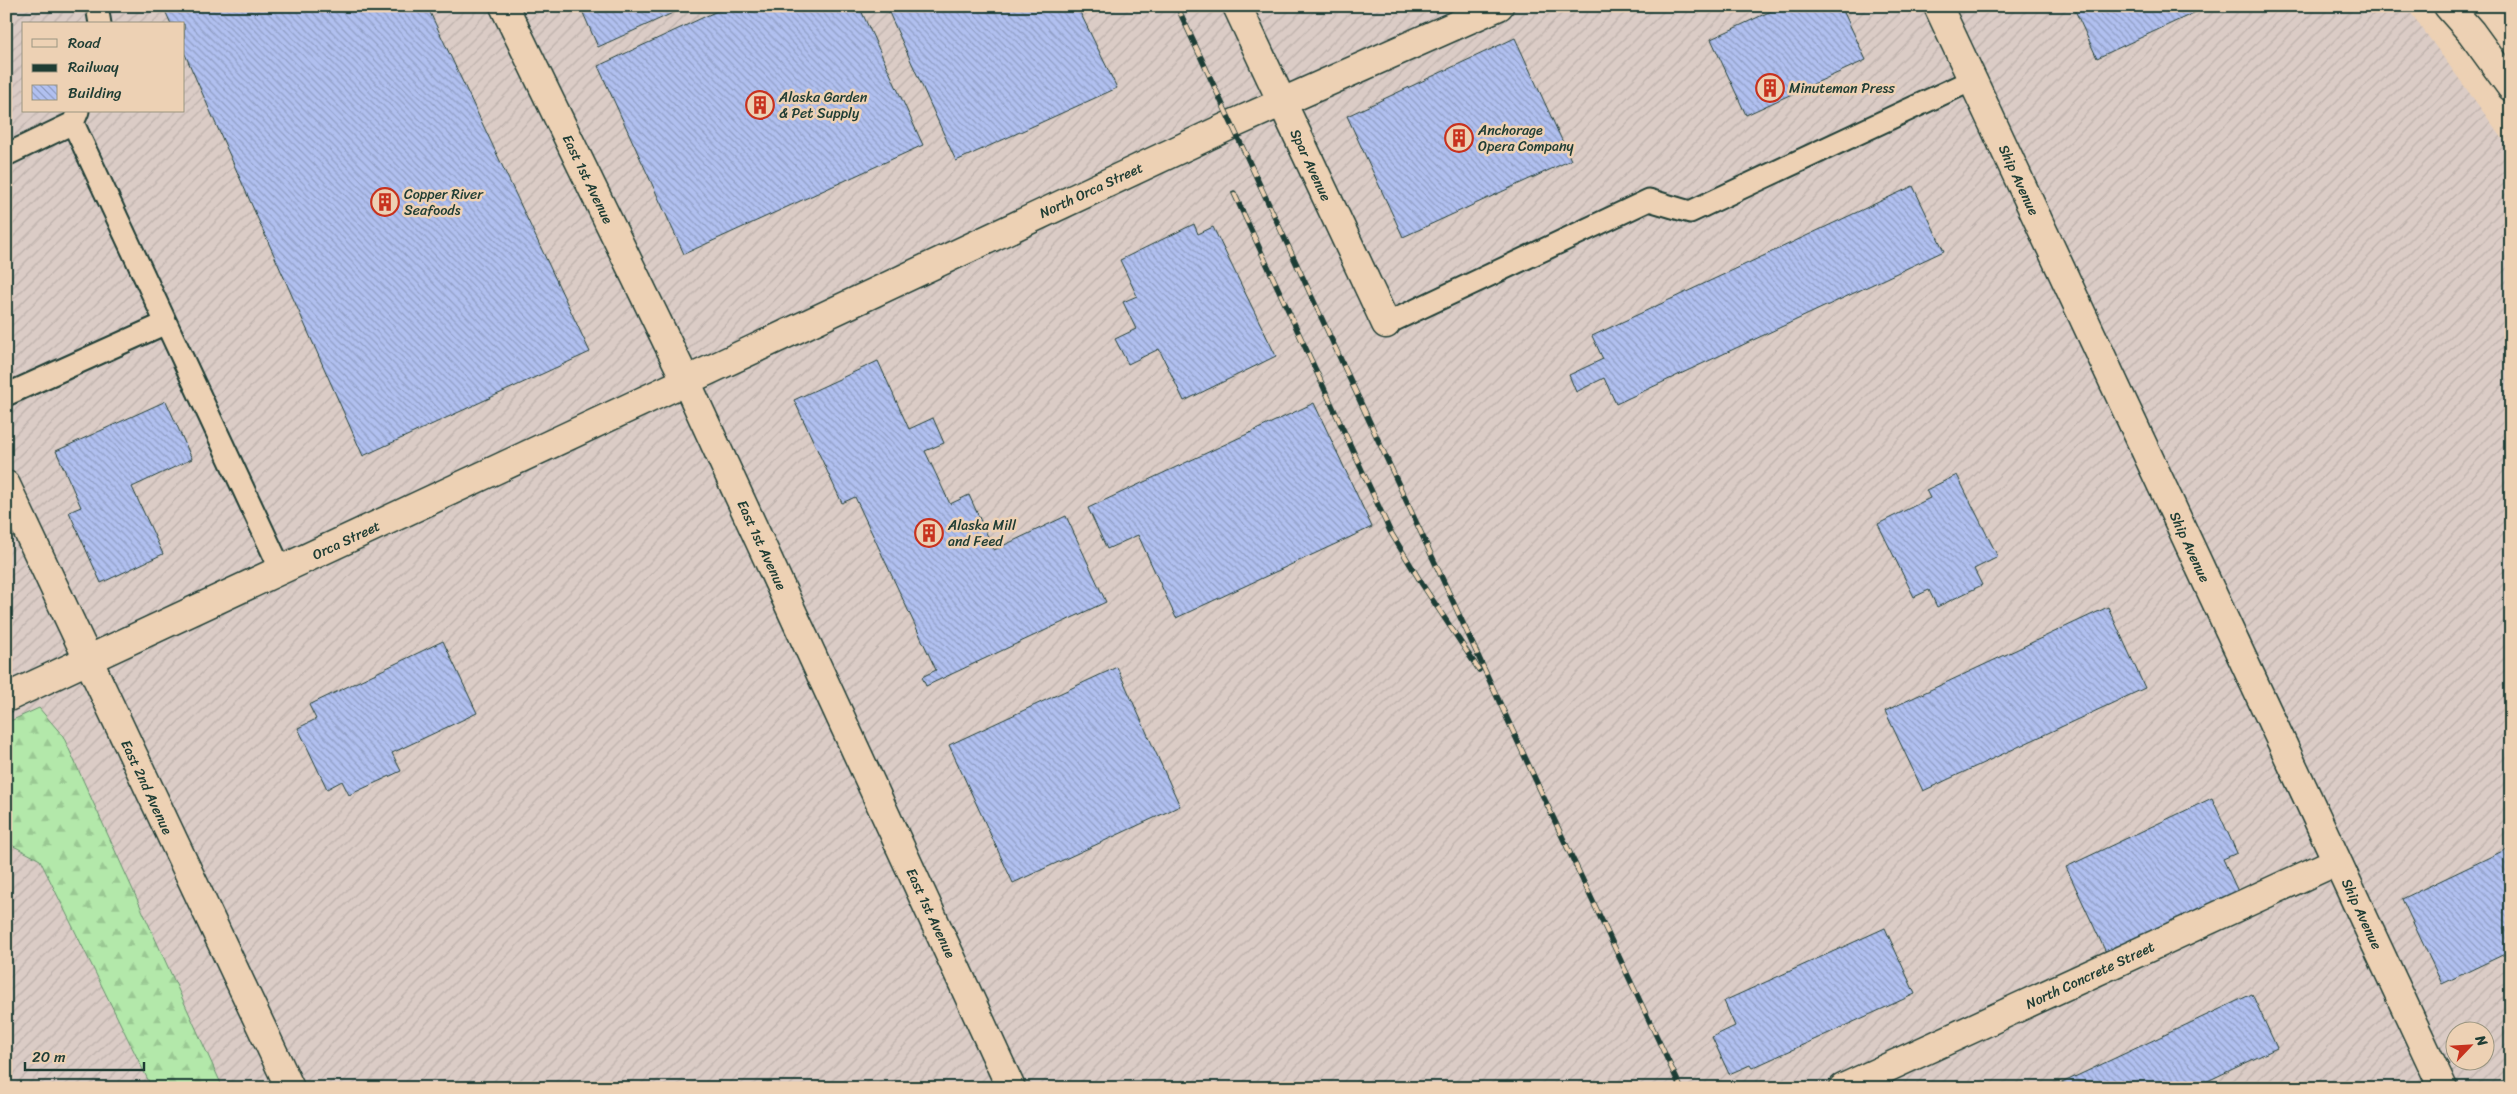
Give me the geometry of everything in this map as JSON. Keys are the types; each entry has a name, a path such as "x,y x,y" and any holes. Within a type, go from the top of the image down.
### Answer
{"street":[{"name":"East 1st Avenue","path":"504,6 686,382 1011,1088"},
{"name":"Spar Avenue","path":"1237,6 1280,102 1386,324"},
{"name":"North Orca Street","path":"686,382 1280,102 1499,6"},
{"name":"Ship Avenue","path":"1938,6 2443,1088"},
{"path":"2448,6 2471,32 2511,87"},
{"name":"Orca Street","path":"6,698 686,382"},
{"name":"East 2nd Avenue","path":"6,485 290,1088"},
{"name":"North Concrete Street","path":"1843,1088 2337,862"}],"lane":[{"path":"97,6 100,22"},
{"path":"1386,324 1649,200 1690,212 1972,80"},
{"path":"6,155 75,117 166,323 281,570"},
{"path":"6,395 166,323"}],"shaded area":[{"path":"6,6 2406,6 2511,150 2511,1088 6,1088"}],"green space":[{"path":"39,708 63,736 223,1088 152,1088 40,860 6,842 6,723"}],"building":[{"name":"Copper River Seafoods","path":"163,6 427,6 590,352 363,456 185,54 185,22 170,22"},
{"path":"580,6 688,6 598,47"},
{"name":"Alaska Garden & Pet Supply","path":"728,6 859,6 923,145 684,254 598,66"},
{"path":"886,6 1077,6 1117,88 956,161"},
{"name":"Minuteman Press","path":"1782,6 1841,6 1866,60 1746,115 1711,39"},
{"path":"2073,6 2196,6 2198,11 2097,58"},
{"name":"Anchorage Opera Company","path":"1515,38 1571,160 1403,237 1347,116"},
{"path":"1913,186 1944,251 1616,404 1604,378 1576,392 1569,375 1603,359 1592,336"},
{"path":"1194,224 1198,234 1213,227 1276,356 1184,401 1159,349 1128,364 1115,339 1136,329 1123,302 1137,296 1120,260"},
{"name":"Alaska Mill and Feed","path":"878,361 909,429 933,418 944,443 925,451 950,504 969,495 994,550 1066,516 1106,602 926,686 922,677 936,670 855,497 842,503 794,400"},
{"path":"166,401 192,459 132,487 163,554 101,583 69,512 81,507 56,451"},
{"path":"1314,403 1372,527 1176,618 1138,535 1107,549 1088,508"},
{"path":"1957,475 1998,557 1974,569 1982,585 1937,607 1929,590 1914,597 1878,524 1930,498 1926,490"},
{"path":"2108,607 2145,688 1923,791 1885,711"},
{"path":"443,641 477,713 392,753 401,771 349,795 342,781 327,789 298,728 316,719 309,705"},
{"path":"1117,667 1180,806 1013,883 949,745"},
{"path":"2212,798 2237,853 2223,859 2241,898 2110,961 2066,867"},
{"path":"2511,847 2511,951 2442,984 2402,899"},
{"path":"1885,928 1915,994 1752,1068 1750,1065 1729,1074 1712,1037 1735,1026 1724,1001"},
{"path":"2252,994 2277,1048 2193,1088 2051,1088"},
{"path":"2291,1081 2294,1088 2277,1088"}],"railway":[{"path":"1177,6 1543,796 1681,1088"},
{"path":"1234,193 1390,531 1422,584 1479,670"}],"place":[{"name":"Minuteman Press","path":"1770,88"},
{"name":"Alaska Garden & Pet Supply","path":"760,105"},
{"name":"Anchorage Opera Company","path":"1459,138"},
{"name":"Copper River Seafoods","path":"385,202"},
{"name":"Alaska Mill and Feed","path":"929,533"}]}
